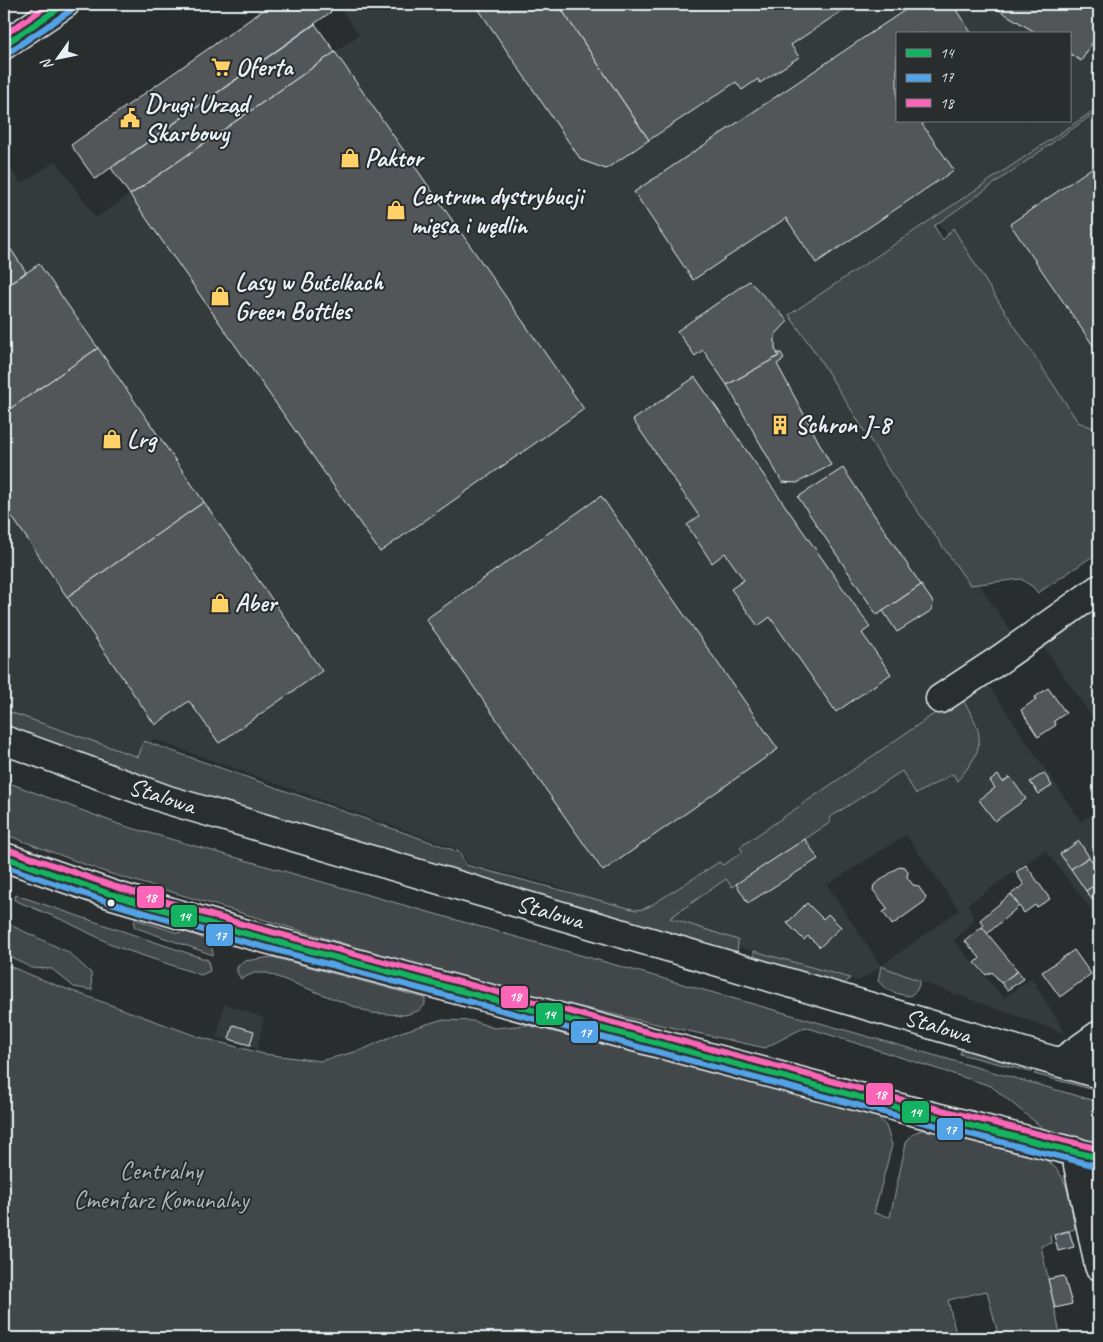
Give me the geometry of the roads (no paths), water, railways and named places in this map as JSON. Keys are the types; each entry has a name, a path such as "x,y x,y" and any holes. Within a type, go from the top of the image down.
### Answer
{"street":[{"path":"4,45 62,5"},
{"path":"940,699 1099,589"},
{"name":"Stalowa","path":"4,740 168,800 1099,1074"},
{"path":"4,857 113,895 236,932 889,1105 1087,1154 1099,1266"},
{"path":"1061,1062 1099,1035"}],"place":[{"name":"Oferta","path":"221,67"},
{"name":"Drugi Urząd Skarbowy","path":"130,118"},
{"name":"Paktor","path":"350,158"},
{"name":"Centrum dystrybucji mięsa i wędlin","path":"396,210"},
{"name":"Lasy w Butelkach Green Bottles","path":"220,296"},
{"name":"Schron J-8","path":"780,425"},
{"name":"Lrg","path":"112,439"},
{"name":"Aber","path":"220,603"}],"park label":[{"name":"Centralny Cmentarz Komunalny","path":"161,1186"}]}
